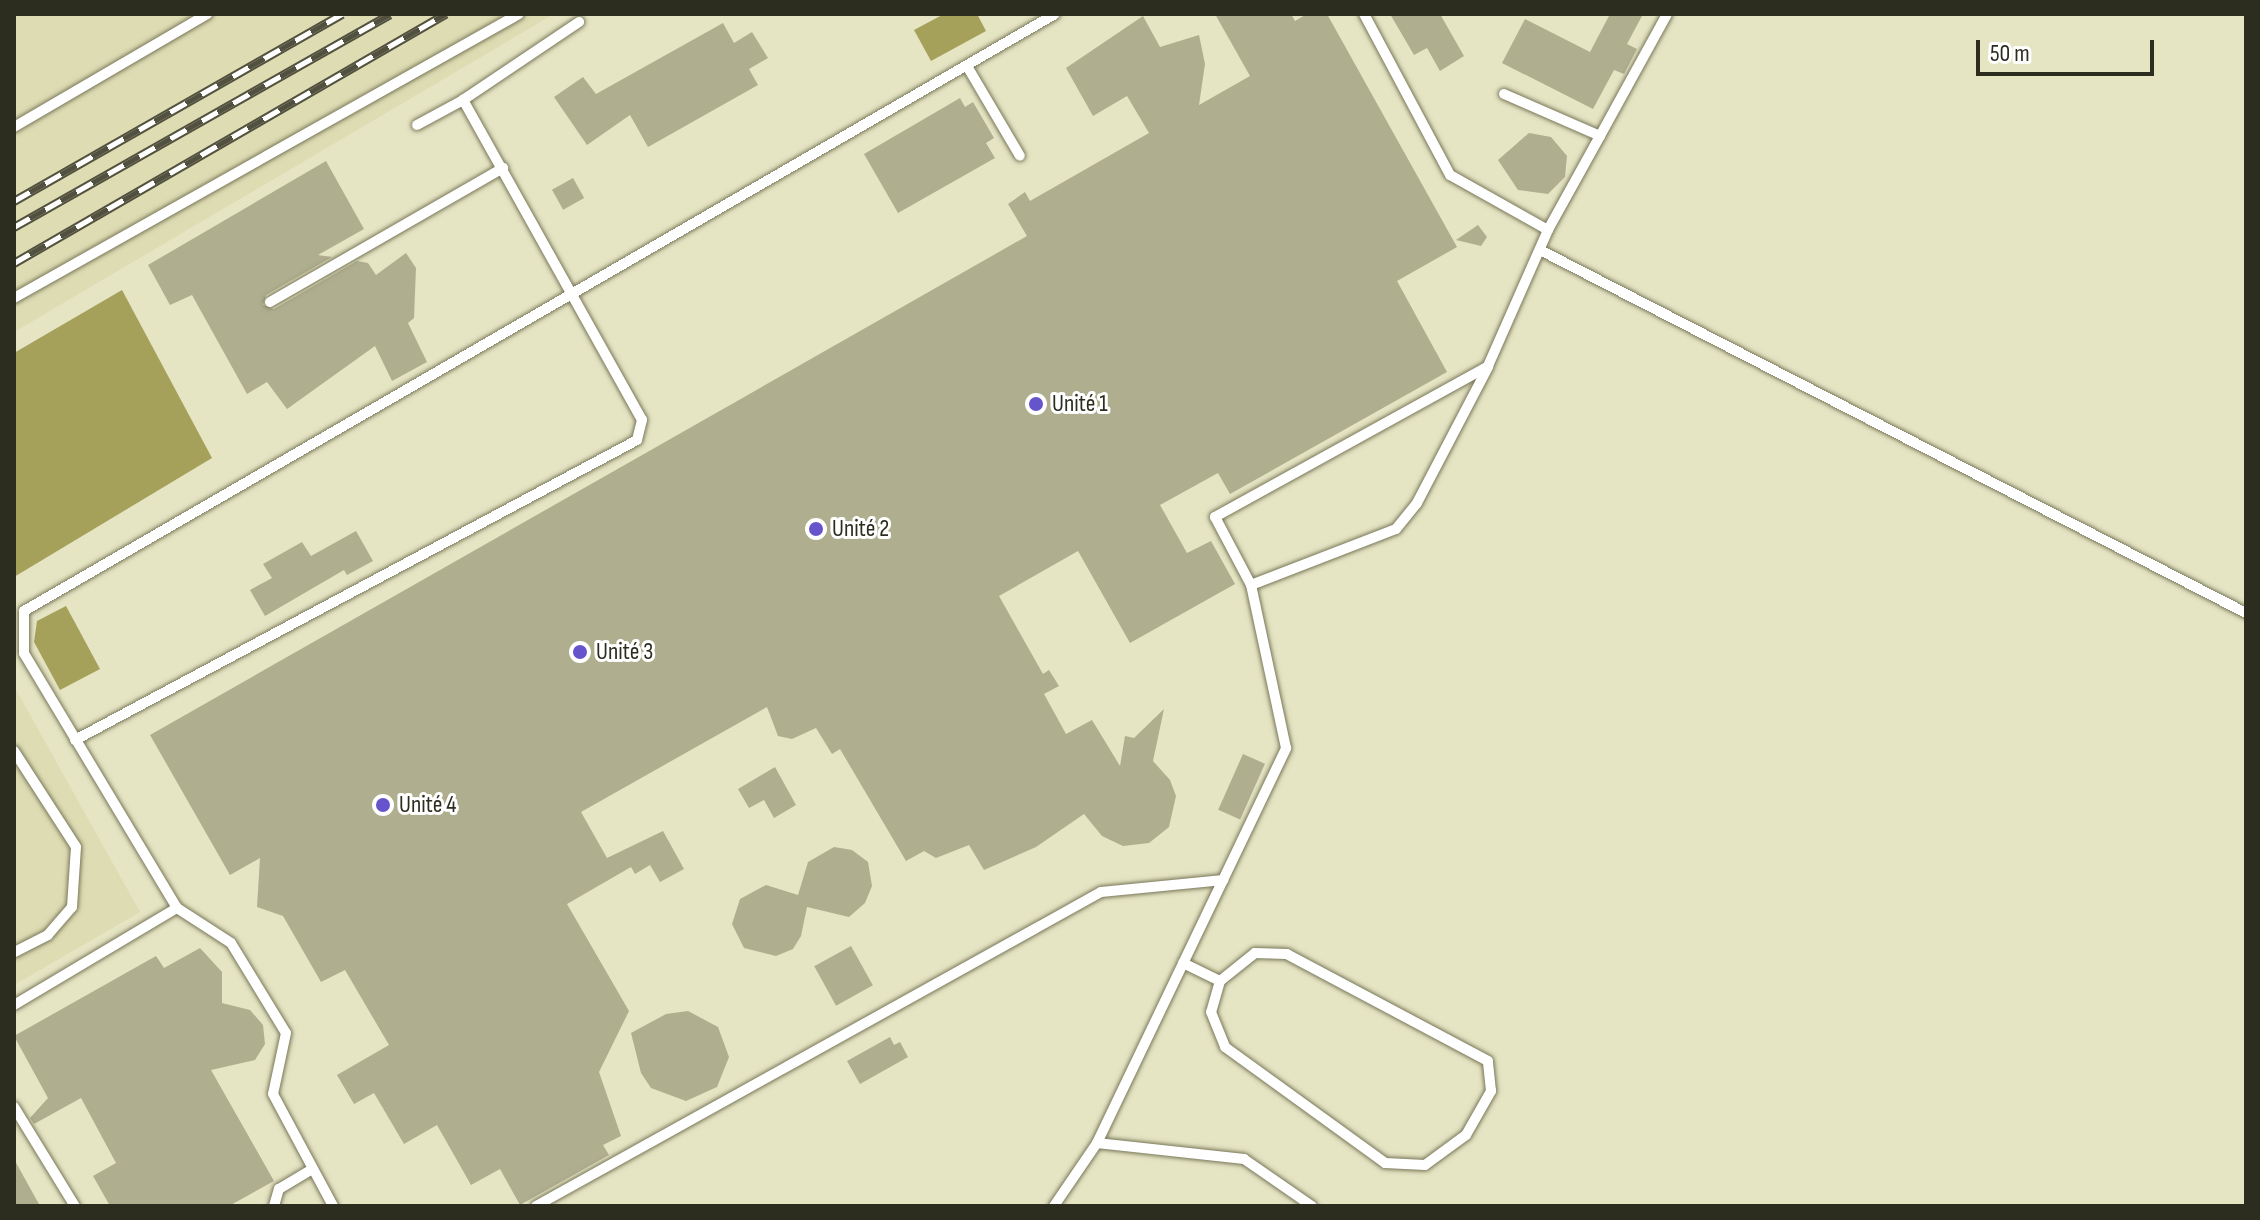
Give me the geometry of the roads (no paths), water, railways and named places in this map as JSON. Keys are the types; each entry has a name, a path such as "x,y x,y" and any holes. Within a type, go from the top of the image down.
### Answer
{"lane":[{"path":"14,127 207,14"},
{"path":"14,298 519,14"},
{"path":"333,1206 273,1094 286,1033 231,943 177,908 24,653 24,611 576,295 1055,14"},
{"path":"1364,14 1450,175 1548,230"},
{"path":"1251,585 1396,529 1417,503 1488,366 1548,230 1667,14"},
{"path":"417,125 463,100 579,22"},
{"path":"967,66 1020,156"},
{"path":"1504,94 1600,136"},
{"path":"75,740 637,440 642,420 576,295 463,100"},
{"path":"270,302 503,168"},
{"path":"1540,250 2246,613"},
{"path":"1054,1206 1097,1143 1286,748 1251,585 1215,517 1488,366"},
{"path":"14,751 76,847 72,907 48,935 14,952"},
{"path":"536,1206 1101,892 1223,880"},
{"path":"14,1005 177,908"},
{"path":"1255,953 1287,954 1488,1061 1491,1091 1466,1135 1425,1165 1385,1163 1225,1047 1211,1012 1220,981 1255,953"},
{"path":"1183,963 1220,981"},
{"path":"14,1107 75,1206"},
{"path":"1097,1143 1244,1159 1312,1206"},
{"path":"274,1206 279,1189 312,1169"}],"railway":[{"path":"14,201 342,14"},
{"path":"14,227 390,14"},
{"path":"14,263 446,14"}],"place":[{"name":"Unité 1","path":"1036,404"},
{"name":"Unité 2","path":"816,529"},
{"name":"Unité 3","path":"580,652"},
{"name":"Unité 4","path":"383,805"}]}
